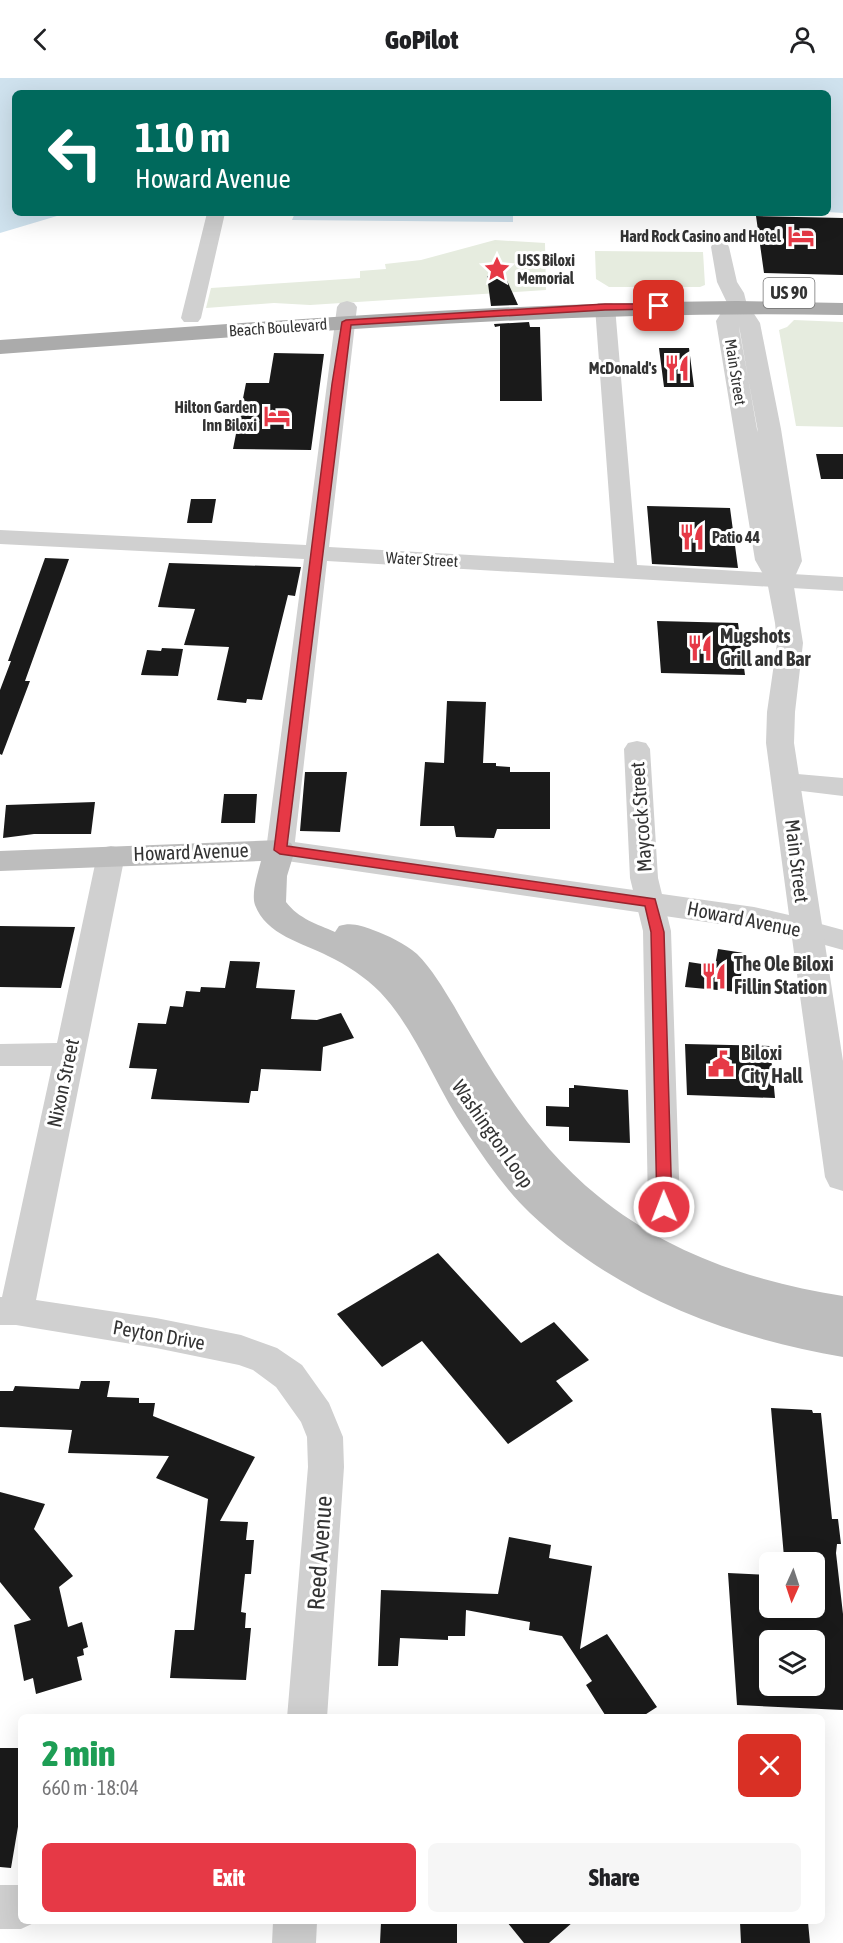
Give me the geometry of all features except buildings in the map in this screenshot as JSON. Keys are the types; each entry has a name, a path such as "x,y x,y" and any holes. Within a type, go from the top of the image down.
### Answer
{"main road":[{"name":"Beach Boulevard","path":"0,331 191,318 605,307 843,294"},
{"name":"Beach Boulevard","path":"0,347 530,296 736,299 843,309"},
{"name":"Howard Avenue","path":"0,861 280,850"},
{"name":"Washington Loop","path":"280,850 272,876 270,904 285,922 348,951 373,967 399,992 427,1034 483,1108 518,1175 542,1202 586,1240 619,1261 683,1295 755,1323 843,1341"},
{"path":"483,1108 587,1208 632,1239 689,1269 777,1301 843,1312"}],"street":[{"path":"191,318 215,216"},
{"path":"720,247 727,282 736,299"},
{"name":"Main Street","path":"736,299 728,321 729,334 768,560 780,580 790,643 780,721 780,743 843,1177"},
{"path":"605,307 626,571"},
{"path":"280,850 347,315"},
{"name":"Water Street","path":"0,537 843,584"},
{"name":"Maycock Street","path":"636,749 644,878 657,932 664,1207"},
{"path":"786,782 843,787"},
{"name":"Howard Avenue","path":"280,850 754,918 843,940"},
{"name":"Nixon Street","path":"8,1311 69,1054 111,855"},
{"path":"0,1055 69,1054"},
{"name":"Peyton Drive","path":"8,1311 156,1333 241,1350 265,1359 289,1376 303,1395"},
{"name":"Reed Avenue","path":"303,1395 316,1414 324,1437 326,1467 308,1714"},
{"path":"0,1907 18,1907"},
{"path":"294,1943 295,1924"}],"shaded area":[{"path":"495,240 545,243 546,290 310,305 274,303 206,308 211,288 360,278 360,271 386,269 385,264 421,260"},
{"path":"595,251 703,252 705,285 700,287 609,287 596,279"},
{"path":"794,320 843,322 843,427 796,426 779,330 787,327"}],"water":[{"path":"0,78 843,78 843,213 831,212 831,90 12,90 12,216 57,216 0,233"},
{"path":"294,216 513,216 513,222 292,220"}],"place":[{"name":"Hard Rock Casino and Hotel","path":"801,236"},
{"name":"USS Biloxi Memorial","path":"497,269"},
{"name":"McDonald's","path":"677,368"},
{"name":"Hilton Garden Inn Biloxi","path":"277,416"},
{"name":"Patio 44","path":"692,537"},
{"name":"Mugshots Grill and Bar","path":"700,648"},
{"name":"The Ole Biloxi Fillin Station","path":"714,976"},
{"name":"Biloxi City Hall","path":"721,1064"}],"route":[{"path":"659,306 346,322 280,850 650,902 657,932 664,1207"}]}
